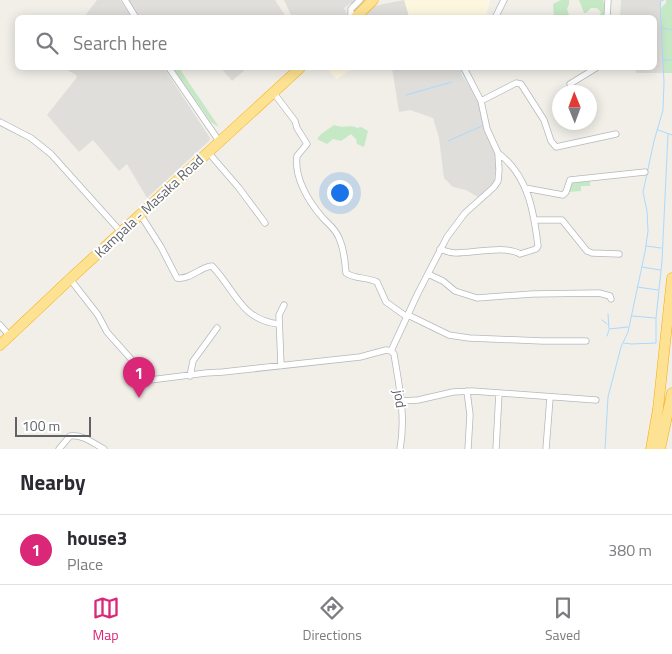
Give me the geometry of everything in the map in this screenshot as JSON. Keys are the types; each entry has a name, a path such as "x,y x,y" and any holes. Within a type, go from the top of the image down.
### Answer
{"highway":[{"path":"356,15 373,0"},
{"name":"Kampala - Masaka Road","path":"0,345 298,70"},
{"path":"652,449 672,278"},
{"path":"660,449 672,394"}],"street":[{"path":"125,0 134,15"},
{"path":"352,15 351,9 360,0"},
{"path":"496,15 504,0"},
{"path":"607,15 608,0"},
{"path":"170,70 220,141"},
{"path":"70,279 98,315 107,332 131,359 144,378 150,380 190,376 206,372 223,372 360,357 386,350 391,351 440,249 454,226 498,181 498,153 487,129 481,101 465,70"},
{"path":"570,84 593,70"},
{"path":"481,101 516,83 521,84 544,120 551,141 556,147 616,134"},
{"path":"275,91 297,119 297,124 309,142 299,156 300,174 308,190"},
{"path":"275,91 295,121 307,144 297,156 298,172 304,190 339,237 345,258 346,273 377,282 386,302 407,316 449,334 469,338 586,341"},
{"path":"0,122 31,138 51,154 121,232"},
{"path":"208,152 239,188 265,223"},
{"path":"440,249 456,253 515,250 522,254 536,249 538,246 536,220 525,188 507,161 498,153"},
{"path":"525,188 563,195 570,180 645,172"},
{"path":"140,214 161,247 177,278 185,278 212,266 249,313 263,321 278,324"},
{"path":"536,220 562,220 587,251 592,253 619,254"},
{"path":"428,274 444,281 455,291 478,298 532,294 599,293 610,296 611,299"},
{"path":"281,366 278,324 279,312 284,305"},
{"path":"0,325 9,335"},
{"path":"190,376 193,361 217,328"},
{"name":"jod","path":"391,351 394,354 404,426 400,449"},
{"path":"467,392 470,414 468,449"},
{"path":"401,401 467,392 596,400"},
{"path":"496,449 499,393"},
{"path":"546,449 550,398"},
{"path":"59,449 70,436 74,435 104,449"}],"shaded area":[{"path":"97,0 120,0 131,15 86,15"},
{"path":"128,0 275,0 285,15 138,15"},
{"path":"284,0 366,0 353,13 351,3 344,8 347,15 291,15"},
{"path":"404,0 490,0 487,15 408,15"},
{"path":"404,0 408,15 364,15 366,11 374,6"},
{"path":"621,0 661,0 664,73 636,73 635,70 657,70 657,15 620,15"},
{"path":"67,70 165,70 210,138 209,141 147,198 127,164 119,171 93,140 79,152 47,115 77,77"},
{"path":"223,70 245,70 232,81"},
{"path":"328,70 350,70 337,79"},
{"path":"392,70 460,70 462,76 479,99 497,159 494,182 487,191 478,197 466,190 453,187 444,178 439,138 433,118 410,110 399,112"}],"green space":[{"path":"561,0 569,0 567,9 569,15 554,15 553,4"},
{"path":"579,0 603,0 606,15 600,15 601,12 597,8 591,8 584,13"},
{"path":"666,0 672,0 672,73 664,73 661,8 666,3"},
{"path":"174,70 180,70 219,127 211,122"},
{"path":"334,125 340,127 361,127 368,131 364,147 357,144 356,139 351,134 341,141 333,139 327,144 317,139"},
{"path":"590,181 590,186 581,186 581,191 569,192 569,183"}],"waterway":[{"path":"605,449 608,397 621,347 628,332 648,231 647,211 643,192 663,110 664,82 660,4 664,0"},
{"path":"663,28 672,30"},
{"path":"663,60 672,60"},
{"path":"461,70 470,86"},
{"path":"406,95 452,82"},
{"path":"448,141 482,126"},
{"path":"658,130 672,135"},
{"path":"624,343 656,343 668,134"},
{"path":"646,246 661,248"},
{"path":"642,267 660,270"},
{"path":"637,287 658,290"},
{"path":"608,314 609,329 628,327"},
{"path":"632,316 655,318"},
{"path":"602,320 607,324"},
{"path":"607,336 609,330"}],"place":[{"name":"house3","path":"139,398"}]}
